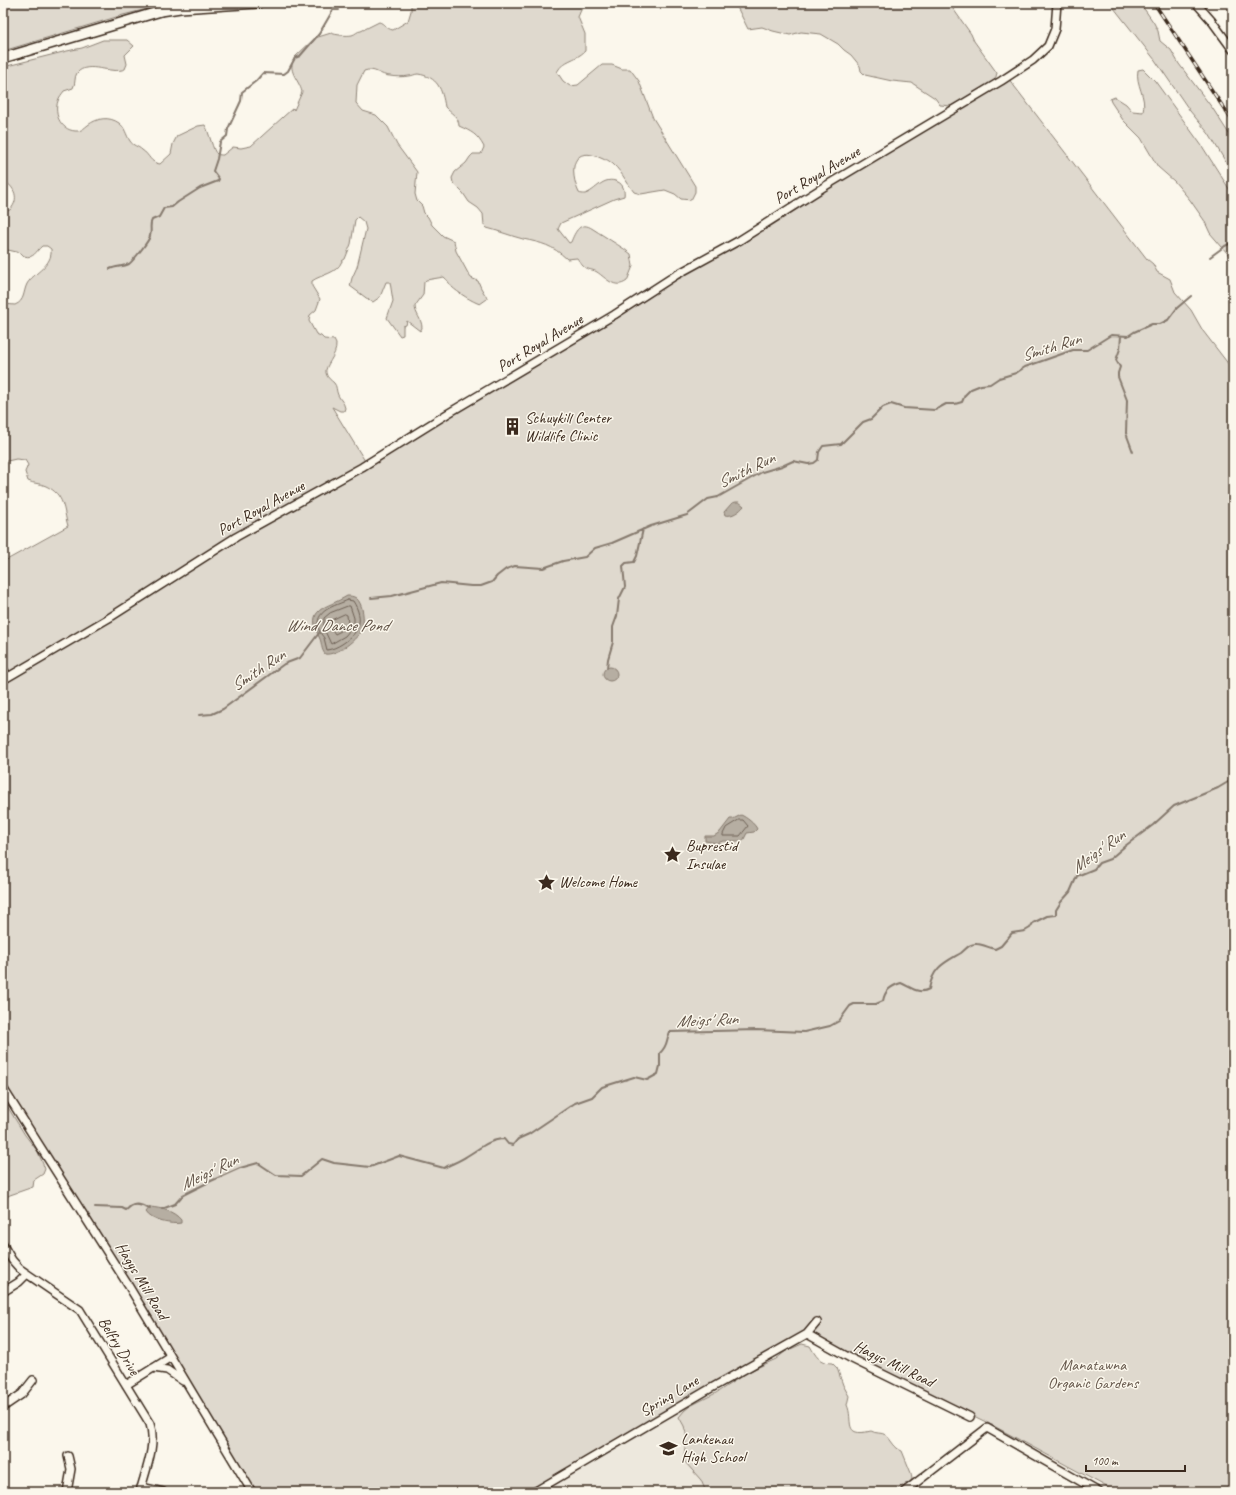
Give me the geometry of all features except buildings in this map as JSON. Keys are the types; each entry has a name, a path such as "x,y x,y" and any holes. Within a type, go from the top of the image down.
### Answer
{"main road":[{"path":"3,58 161,11 180,8 258,3"}],"street":[{"name":"Port Royal Avenue","path":"6,679 109,618 236,537 362,467 614,315 676,275 740,240 822,188 1001,81 1033,60 1048,46 1055,29 1057,3"},
{"path":"1196,3 1211,20 1233,50"},
{"path":"3,669 6,679"},
{"name":"Hagys Mill Road","path":"3,1088 110,1257 252,1492"},
{"name":"Belfry Drive","path":"3,1245 16,1266 80,1310 150,1424 153,1433 152,1447 141,1489"},
{"path":"3,1292 19,1282 27,1274"},
{"name":"Spring Lane","path":"534,1492 806,1334 817,1322"},
{"name":"Hagys Mill Road","path":"806,1334 970,1417"},
{"path":"126,1385 171,1357"},
{"path":"153,1368 167,1370 186,1383"},
{"path":"3,1407 22,1394 33,1380"},
{"path":"904,1492 987,1428 1100,1492"},
{"path":"67,1492 71,1469 68,1456"},
{"path":"141,1489 163,1492"}],"shaded area":[{"name":"Lankenau High School","path":"689,1405 752,1492 542,1492"}],"green space":[{"path":"3,3 171,3 123,15 3,51"},
{"name":"Manatawna Organic Gardens","path":"411,3 586,3 578,17 585,34 585,51 566,62 557,72 563,81 570,86 578,85 602,65 612,65 622,69 630,69 639,81 653,118 695,186 695,192 691,200 681,199 675,194 665,190 641,194 634,192 620,171 609,161 592,155 584,154 579,157 575,162 574,176 579,193 585,194 608,180 613,180 621,184 624,190 624,196 561,223 558,229 569,243 579,228 585,226 588,227 631,254 633,266 627,281 615,284 607,280 596,271 586,268 577,258 567,259 546,245 487,228 484,225 483,214 478,208 469,202 463,193 453,183 452,178 455,172 466,163 473,154 481,154 484,147 474,134 459,126 456,117 445,107 440,89 435,81 418,74 397,77 387,76 371,70 364,71 357,85 356,103 363,111 376,115 388,127 397,145 417,172 415,194 417,201 422,206 424,213 432,225 443,236 454,241 456,251 469,275 471,278 478,281 487,298 480,304 473,301 454,289 444,277 426,280 424,282 423,295 415,306 422,328 420,331 407,321 406,325 403,326 403,335 400,336 387,318 393,301 390,282 386,282 380,297 373,302 350,286 357,267 366,229 364,222 358,217 355,220 351,244 345,259 337,269 312,281 312,286 320,299 316,310 310,315 309,321 316,334 324,339 334,340 336,344 335,353 327,367 326,373 328,378 335,384 338,395 345,408 344,411 340,411 332,407 368,466 1008,78 1147,259 1153,264 1157,272 1170,279 1175,292 1191,310 1203,331 1233,370 1233,1492 1116,1492 992,1425 818,1339 806,1331 528,1492 255,1492 109,1250 3,1082 3,685 13,678 3,662 3,562 68,526 62,503 57,494 42,484 28,481 25,472 28,465 25,460 16,459 3,462 3,304 15,305 21,301 27,284 49,260 51,249 47,246 42,246 30,257 8,250 3,258 3,211 10,210 13,206 15,202 15,194 11,186 3,180 3,67 82,48 103,40 127,40 134,46 125,55 127,64 125,69 113,70 87,68 82,69 77,73 73,88 64,91 58,101 58,117 63,126 72,131 78,131 99,119 111,119 123,127 131,143 145,152 154,162 160,164 171,154 173,144 177,136 198,126 205,125 212,146 218,154 223,155 233,147 241,148 251,146 293,108 294,110 302,92 292,71 293,62 295,57 315,38 331,33 352,35 379,22 393,30 408,21 411,11"},
{"path":"735,3 949,3 997,73 995,80 951,106 940,105 935,98 912,83 892,81 865,75 851,55 838,44 821,34 801,32 790,35 762,27 748,29"},
{"path":"1110,3 1137,3 1145,10 1158,31 1160,41 1171,50 1179,64 1213,109 1233,140 1233,174 1209,134 1190,111 1155,60"},
{"path":"1143,69 1155,81 1202,146 1233,195 1233,264 1228,254 1210,233 1204,220 1190,200 1174,181 1158,167 1141,138 1123,120 1111,102 1110,99 1115,97 1126,104 1132,111 1143,112 1144,106 1138,80 1138,70"},
{"path":"3,1106 7,1106 25,1135 38,1152 45,1169 43,1174 34,1180 33,1187 3,1199"},
{"path":"802,1344 810,1346 818,1358 824,1362 832,1363 837,1368 849,1396 847,1405 853,1430 862,1433 871,1431 886,1435 899,1450 902,1451 912,1479 909,1483 904,1484 894,1492 706,1492 701,1480 685,1462 684,1454 686,1433 679,1417 690,1406 716,1393 748,1372 776,1359 786,1351"}],"water":[{"path":"739,502 744,506 736,513 725,515 724,512 732,503"},
{"name":"Wind Dance Pond","path":"347,596 353,596 356,598 362,608 362,628 352,642 341,650 330,654 325,654 316,628 316,615 320,610"},
{"path":"607,667 613,667 617,671 617,677 613,681 607,681 603,677 603,671"},
{"path":"741,815 750,821 757,829 754,832 747,833 743,841 723,841 717,843 705,841 705,836 714,836 720,832 730,819"},
{"path":"150,1207 171,1212 181,1220 181,1223 167,1223 152,1218 146,1212"}],"waterway":[{"path":"110,269 129,264 134,259 149,239 152,220 159,217 164,208 172,207 200,188 218,181 219,179 213,171 220,142 227,136 228,129 241,101 242,92 256,81 263,73 284,74 288,71 295,58 300,56 319,34 333,10 339,10"},
{"name":"Smith Run","path":"1210,257 1233,242"},
{"name":"Smith Run","path":"371,598 392,596 441,583 481,586 492,582 506,569 515,566 543,568 563,561 585,557 595,548 612,543 651,526 687,515 708,499 718,497 762,472 793,461 808,464 814,463 818,460 819,452 823,446 841,444 863,422 871,419 883,407 891,404 904,408 935,410 946,404 962,402 965,395 971,389 981,385 990,384 999,378 1016,373 1025,367 1073,350 1087,350 1111,335 1128,336 1152,324 1160,324 1168,320 1177,308 1191,296"},
{"path":"1121,336 1120,349 1116,360 1120,367 1118,377 1127,400 1126,433 1133,452"},
{"path":"607,668 613,642 613,627 617,616 619,599 625,587 623,566 626,563 634,562 637,556 643,529"},
{"name":"Smith Run","path":"199,715 212,714 223,709 284,664 300,658 319,633"},
{"name":"Meigs' Run","path":"162,1209 175,1204 183,1195 211,1181 240,1168 258,1163 276,1175 301,1176 322,1159 334,1163 370,1167 399,1156 444,1168 485,1145 499,1139 504,1139 508,1144 513,1145 518,1139 529,1134 575,1103 592,1097 602,1087 634,1077 647,1080 658,1074 660,1066 660,1053 666,1045 670,1032 757,1030 804,1032 830,1026 839,1021 850,1006 854,1004 876,1004 883,1001 887,991 897,984 901,983 915,990 925,991 929,989 933,976 940,966 961,953 970,945 979,944 995,949 1001,946 1012,933 1025,931 1030,928 1033,923 1047,916 1056,915 1056,910 1070,892 1077,876 1094,869 1099,863 1110,859 1153,825 1174,806 1218,788 1233,779"},
{"name":"Meigs' Run","path":"95,1207 122,1208 126,1210 136,1204 150,1209"}],"railway":[{"path":"1154,3 1233,122"}],"place":[{"name":"Schuykill Center Wildlife Clinic","path":"512,427"},
{"name":"Buprestid Insulae","path":"673,855"},
{"name":"Welcome Home","path":"546,882"},
{"name":"Lankenau High School","path":"668,1448"}]}
